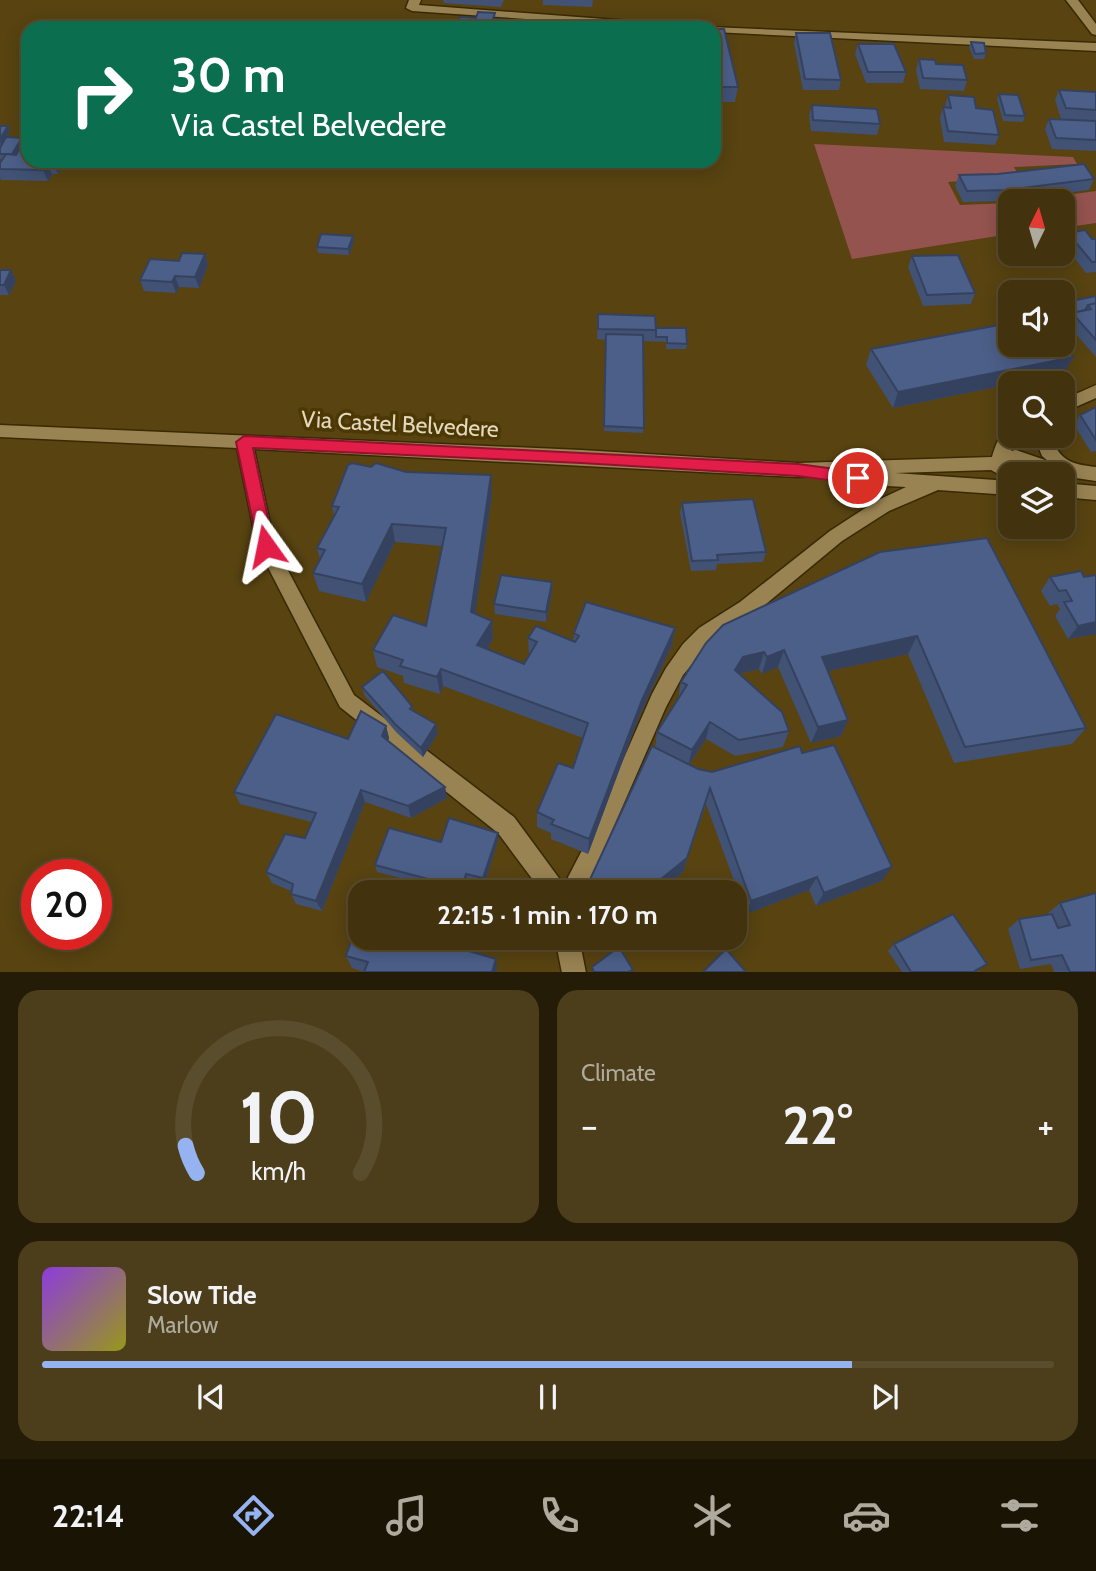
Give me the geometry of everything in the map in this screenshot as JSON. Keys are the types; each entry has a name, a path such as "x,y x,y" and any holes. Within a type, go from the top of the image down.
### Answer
{"street":[{"path":"415,0 412,8 602,21"},
{"path":"1072,0 1096,32"},
{"path":"721,29 1096,47"},
{"path":"1075,401 1096,391"},
{"name":"Via Castel Belvedere","path":"0,431 567,456 798,470"},
{"path":"244,442 266,546 347,701 506,825 547,880"},
{"path":"1047,448 1059,462"},
{"path":"1002,462 1016,456 1034,462"},
{"path":"798,470 998,463"},
{"path":"798,470 832,476 998,486"},
{"path":"1075,470 1096,474"},
{"path":"580,880 592,859 640,742 674,671 709,630 744,611 856,521 900,495 937,483"},
{"path":"1075,491 1096,493"},
{"path":"569,950 574,972"}],"shaded area":[{"path":"814,144 1073,157 1077,164 1014,167 1020,177 948,182 960,205 998,203 998,236 852,259"},
{"path":"1096,191 1096,223 1075,226 1075,194"}],"building":[{"path":"478,12 495,13 493,19 510,20 458,21 460,17 476,18"},
{"path":"721,29 724,29 738,87 721,87"},
{"path":"796,33 830,33 841,80 805,79"},
{"path":"971,42 984,43 986,53 975,54"},
{"path":"858,44 894,44 906,72 868,72"},
{"path":"919,59 935,60 936,64 963,65 967,80 923,78"},
{"path":"1059,90 1096,92 1096,110 1066,108"},
{"path":"999,94 1018,95 1025,116 1005,115"},
{"path":"948,95 974,97 976,108 993,110 999,135 948,131 943,107 951,108"},
{"path":"812,105 877,109 880,124 813,120"},
{"path":"1049,119 1096,121 1096,140 1056,138"},
{"path":"0,126 8,126 0,139"},
{"path":"6,137 21,138 12,154 0,154"},
{"path":"21,147 21,168 44,168 0,169 0,163 6,154 16,155"},
{"path":"1084,164 1094,179 1015,189 967,191 959,175 998,174"},
{"path":"1085,230 1092,239 1096,239 1096,262 1092,262 1075,241 1075,232"},
{"path":"321,234 353,236 348,249 317,247"},
{"path":"182,253 205,254 195,277 175,276 172,282 140,280 150,259 179,261"},
{"path":"958,255 975,293 927,295 912,256"},
{"path":"0,270 11,270 4,285 0,285"},
{"path":"1096,296 1096,303 1075,312 1075,300"},
{"path":"1096,303 1096,340 1075,316 1075,312 1091,309 1088,305"},
{"path":"598,314 655,316 656,330 598,329"},
{"path":"998,325 998,357 1073,357 898,392 871,349"},
{"path":"656,328 686,328 687,344 667,343 667,337 656,337"},
{"path":"606,334 643,335 644,428 604,426"},
{"path":"1096,407 1096,440 1080,415"},
{"path":"352,463 371,467 376,463 406,472 491,475 471,612 492,621 477,645 524,664 537,642 528,638 536,626 575,642 579,636 574,633 586,602 675,628 642,700 589,839 551,824 554,820 537,812 558,763 573,768 588,723 441,669 437,677 400,666 403,660 373,650 393,615 426,626 446,528 392,524 362,584 313,573 325,550 317,548 339,507 332,506 348,465"},
{"path":"753,499 766,552 717,555 718,560 692,561 682,503"},
{"path":"987,538 1086,728 965,747 917,636 822,657 848,720 818,727 784,650 767,657 764,652 743,657 735,670 782,712 789,731 739,740 710,722 692,750 657,732 687,685 681,682 706,643 723,625 880,552"},
{"path":"1081,571 1084,577 1096,575 1096,622 1078,626 1064,602 1072,601 1066,590 1059,591 1050,577"},
{"path":"501,575 552,582 546,612 494,604"},
{"path":"383,671 412,706 410,709 436,724 421,748 362,687"},
{"path":"361,711 386,726 382,736 445,787 408,806 361,790 316,901 291,894 293,884 266,872 285,834 305,838 316,813 234,792 276,714 348,739"},
{"path":"834,745 892,867 824,893 817,877 751,901 747,880 743,880 710,788 687,858 660,880 590,880 652,746 698,769 712,772 800,746 802,753"},
{"path":"449,818 498,833 483,878 466,874 464,880 432,880 375,865 389,828 441,842"},
{"path":"1096,893 1096,972 1070,972 1062,955 1031,960 1019,919 1052,914 1058,928 1070,925 1060,903"},
{"path":"953,914 987,964 975,971 977,972 911,972 894,944"},
{"path":"348,950 465,950 496,959 492,972 364,972 368,962 346,956"},
{"path":"615,950 621,950 633,970 594,972 592,967"},
{"path":"727,950 746,972 703,972"}],"route":[{"path":"266,546 244,442 581,457 798,470 858,478"}]}
